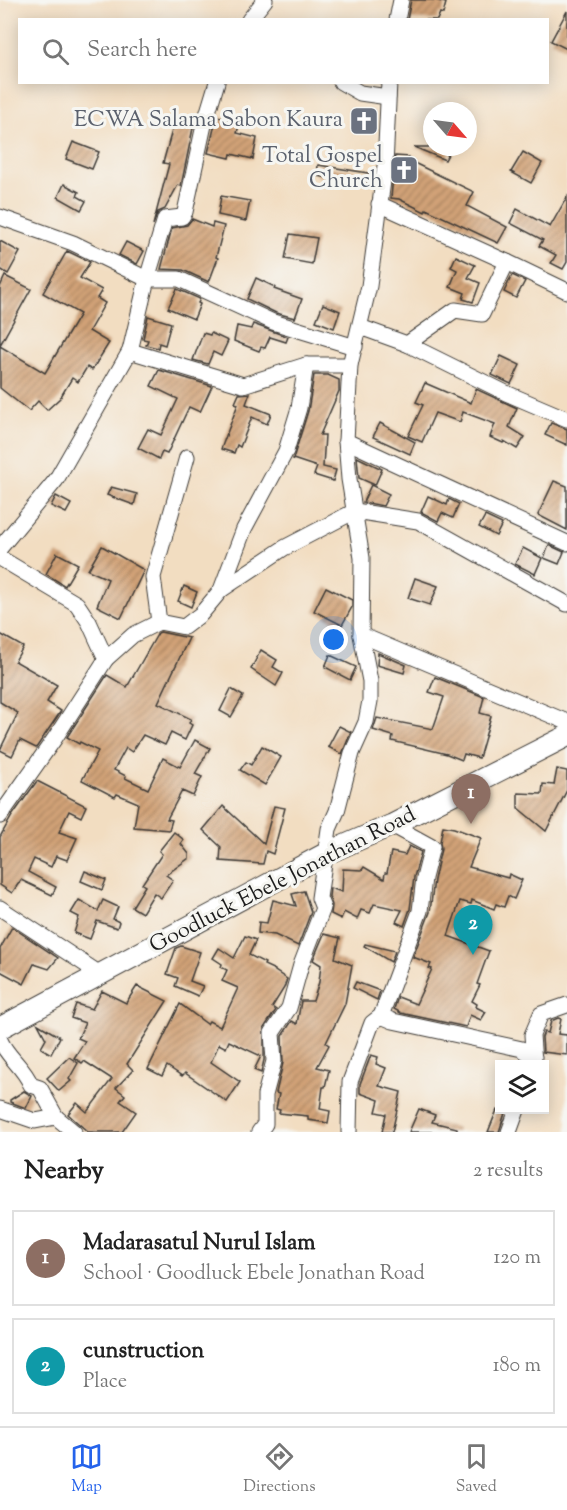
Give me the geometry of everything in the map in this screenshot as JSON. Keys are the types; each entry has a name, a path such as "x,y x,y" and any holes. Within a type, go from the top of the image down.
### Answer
{"main road":[{"name":"Goodluck Ebele Jonathan Road","path":"0,1028 325,854 392,825 567,736"}],"street":[{"path":"251,18 265,0"},
{"path":"397,18 401,0"},
{"path":"0,548 56,480 130,351 147,279 165,219 182,217 185,212 204,125 216,84"},
{"path":"259,1132 265,1124 265,1095 274,1061 272,1033 289,1008 301,965 323,908 319,898 329,829 337,811 352,753 366,722 370,701 370,681 361,635 362,558 349,479 346,441 350,365 369,286 385,166 388,90 360,93 344,84"},
{"path":"379,204 567,291"},
{"path":"0,217 73,243 147,279 179,279 273,322 355,347"},
{"path":"407,344 455,310 482,314 507,262"},
{"path":"360,327 407,344 506,393 567,419"},
{"path":"130,351 243,385 306,365 350,365"},
{"path":"221,590 244,529 286,451 300,408 306,365"},
{"path":"346,441 567,543"},
{"path":"159,622 153,577 187,457"},
{"path":"0,816 55,738 106,658 134,635 159,622 184,627 201,614 221,590 284,548 355,511 418,521 567,604"},
{"path":"0,558 77,604 89,622 106,658"},
{"path":"361,635 567,722"},
{"path":"349,1132 350,1082 372,1023 381,1016 420,911 424,878 432,847 392,825"},
{"path":"0,908 100,974"},
{"path":"534,1060 531,1035 541,1014 567,1005"},
{"path":"381,1016 393,1021 522,1049 533,1060"},
{"path":"0,1040 3,1048 27,1074 31,1085 40,1088 56,1117 74,1132"},
{"path":"0,1109 35,1121 56,1117"},
{"path":"509,1132 516,1114"}],"building":[{"path":"411,0 435,0 446,3 443,14 440,13 438,18 407,18"},
{"path":"567,11 567,49 551,41"},
{"path":"217,116 239,125 237,133 257,138 253,159 231,154 230,158 208,153"},
{"path":"174,123 193,128 181,186 178,185 165,209 158,212 153,225 169,164 163,163"},
{"path":"73,142 99,152 92,169 66,159"},
{"path":"523,152 542,163 531,183 511,172"},
{"path":"395,156 409,157 408,160 474,192 467,206 507,227 498,243 426,209 425,212 399,199 391,198"},
{"path":"435,156 447,156 445,160"},
{"path":"318,165 374,174 373,184 317,176"},
{"path":"64,184 79,192 77,196 86,201 81,210 58,197"},
{"path":"221,196 250,201 246,221 218,215"},
{"path":"567,197 567,262 563,269 551,263 556,255 539,246 543,240 510,223 517,209 550,227"},
{"path":"192,219 212,227 213,223 224,226 216,257 218,258 209,282 183,270 161,269 172,228 187,225"},
{"path":"290,234 317,238 312,264 285,259"},
{"path":"0,241 20,252 8,274 0,269"},
{"path":"126,242 144,251 137,264 119,255"},
{"path":"67,251 90,262 80,278 102,290 97,298 105,303 89,331 109,343 92,370 87,367 78,382 72,378 60,398 47,410 38,401 29,411 0,388 0,346 45,373 80,314 43,293"},
{"path":"456,256 475,265 468,278 480,283 473,302 463,299 465,293 450,287 457,270 451,267"},
{"path":"512,275 525,281 516,298 504,292"},
{"path":"5,276 31,289 0,345 0,287"},
{"path":"256,278 275,287 274,289 302,299 295,318 276,313 247,299"},
{"path":"177,289 200,299 194,319 168,308"},
{"path":"323,304 340,311 334,328 316,321"},
{"path":"148,316 171,323 165,345 159,343 158,348 146,345 148,340 143,339"},
{"path":"253,324 288,337 286,342 270,337 265,348 261,347 259,351 234,341 237,326 251,329"},
{"path":"203,333 210,335 211,333 228,341 221,356 213,352 208,364 193,360"},
{"path":"501,356 520,365 511,384 492,375"},
{"path":"159,370 212,386 200,412 189,407 167,454 162,452 159,459 138,448 148,429 161,435 178,399 151,386"},
{"path":"314,375 328,375 339,380 339,391 320,435 325,435 323,467 336,470 333,481 314,475 317,467 293,459 308,411"},
{"path":"425,383 471,403 476,389 517,408 509,427 525,437 517,449 504,441 503,443 490,437 495,424 463,412 460,422 435,413 422,442 408,436 423,405 416,402"},
{"path":"250,393 246,404 271,414 267,424 252,417 240,447 237,445 234,453 221,449 238,404 235,403 239,394"},
{"path":"380,423 415,442 410,454 373,437"},
{"path":"551,423 567,429 567,445 545,435"},
{"path":"357,457 382,469 375,485 359,478"},
{"path":"554,481 567,486 567,530 538,515"},
{"path":"371,485 389,494 383,506 363,502"},
{"path":"111,487 137,494 134,505 107,495"},
{"path":"56,496 71,504 66,513 51,506"},
{"path":"428,496 447,505 449,499 459,504 453,518 442,513 438,521 421,512"},
{"path":"485,516 502,524 496,536 479,527"},
{"path":"549,545 564,552 559,564 544,558"},
{"path":"102,546 144,570 121,618 97,606 108,579 88,570"},
{"path":"523,548 542,558 535,574 515,564"},
{"path":"57,553 78,564 65,586 46,574"},
{"path":"415,578 438,586 430,605 408,598"},
{"path":"184,586 197,592 191,607 178,601"},
{"path":"326,587 352,600 352,607 342,625 314,611"},
{"path":"160,632 189,638 158,703 191,719 189,723 192,725 185,740 171,733 165,745 143,735 132,752 126,748 114,770 148,789 163,758 180,767 195,740 210,748 195,774 202,777 193,796 182,791 167,819 172,820 169,830 134,827 138,803 117,794 115,797 82,780 98,751 67,737 107,675 127,687"},
{"path":"0,634 23,647 15,661 57,685 47,702 61,711 36,748 20,740 12,756 0,750 18,713 0,702"},
{"path":"261,650 277,660 273,667 283,673 276,686 251,669"},
{"path":"378,653 406,665 404,673 377,665"},
{"path":"330,655 356,667 350,680 325,667"},
{"path":"435,677 484,697 480,713 491,716 479,758 464,754 462,760 447,754 392,741 393,736 373,730 377,718 433,729 444,697 429,692"},
{"path":"231,689 243,696 231,717 220,711"},
{"path":"339,726 351,732 342,754 328,747"},
{"path":"262,746 281,757 265,785 240,770 246,762 251,765"},
{"path":"557,769 567,771 567,790 546,831 518,808 518,793 542,794 543,784 554,785"},
{"path":"37,781 86,806 81,817 69,811 59,832 77,838 67,860 56,856 51,867 34,859 28,872 56,887 52,895 21,880 12,893 0,885 0,837"},
{"path":"223,806 264,844 274,806 285,808 273,854 266,851 263,864 220,861 221,847 203,830"},
{"path":"443,826 481,838 469,867 508,878 509,874 522,880 514,899 508,896 504,907 496,904 494,909 472,900 471,904 460,901 448,936 489,951 477,984 480,985 472,1001 477,1004 476,1007 486,1012 481,1020 470,1015 466,1027 401,1013 394,1009 398,997 416,1004 432,969 429,968 431,964 413,957 430,912"},
{"path":"174,832 184,840 181,844 189,854 189,858 166,875 173,880 161,898 154,893 142,913 132,907 145,886 142,884 162,854 159,851"},
{"path":"409,846 421,852 414,877 410,909 404,926 396,922 402,910 374,904 370,913 361,910 357,919 344,912 341,919 331,914 330,888 342,892 343,869 362,870 364,867 384,879 391,852 405,855"},
{"path":"85,871 106,880 102,890 81,881"},
{"path":"304,891 311,912 298,946 275,935 258,933 259,922 267,923 273,900 296,906 292,894"},
{"path":"79,900 98,911 103,900 118,907 113,919 119,922 117,928 97,921 90,939 74,933 79,917 71,913"},
{"path":"12,927 58,958 49,969 34,964 24,984 0,971 0,949"},
{"path":"324,934 340,938 335,958 352,965 345,1004 326,1043 329,1045 317,1067 329,1070 325,1087 323,1087 320,1109 330,1111 328,1123 308,1120 308,1116 279,1113 280,1110 276,1109 279,1094 276,1093 283,1063 282,1036 292,1021 297,1024 301,1001 313,1001 321,965 313,960"},
{"path":"245,936 256,940 249,955 287,979 272,1007 276,1010 264,1028 264,1060 261,1073 254,1070 261,1056 229,1041 226,1048 219,1044 211,1062 240,1082 227,1102 185,1073 182,1076 167,1066 162,1076 148,1069 180,1004 207,1024 209,1021 220,1027 238,988 222,981 227,970 213,958 219,948 234,958"},
{"path":"365,944 395,951 391,962 364,946"},
{"path":"181,946 200,952 190,981 203,986 198,996 175,986 178,978 167,974 176,948"},
{"path":"356,982 380,991 377,1000 353,988"},
{"path":"137,986 167,1001 127,1064 133,1070 116,1088 125,1095 120,1101 136,1112 122,1132 88,1132 68,1114 77,1103 87,1112 112,1079 84,1061 82,1063 74,1058 85,1041 78,1038 85,1023 71,1018 76,1004 92,1009 102,991 126,1003"},
{"path":"561,1019 558,1034 567,1035 567,1055 543,1052 544,1032 548,1033 551,1021"},
{"path":"38,1024 60,1037 51,1054 41,1048 46,1039"},
{"path":"371,1055 378,1057 376,1064 386,1068 379,1086 401,1092 392,1132 382,1132 386,1114 376,1112 379,1100 360,1093 360,1084"},
{"path":"69,1057 78,1063 69,1079 71,1081 59,1091 47,1078"},
{"path":"24,1091 32,1096 26,1108 10,1102 10,1100"},
{"path":"419,1109 435,1115 432,1122 457,1128 457,1132 409,1132"},
{"path":"495,1114 505,1114 499,1132 488,1132"}],"place":[{"name":"ECWA Salama Sabon Kaura","path":"364,121"},
{"name":"Total Gospel Church","path":"404,170"},
{"name":"Madarasatul Nurul Islam","path":"471,824"},
{"name":"cunstruction","path":"473,955"}]}
